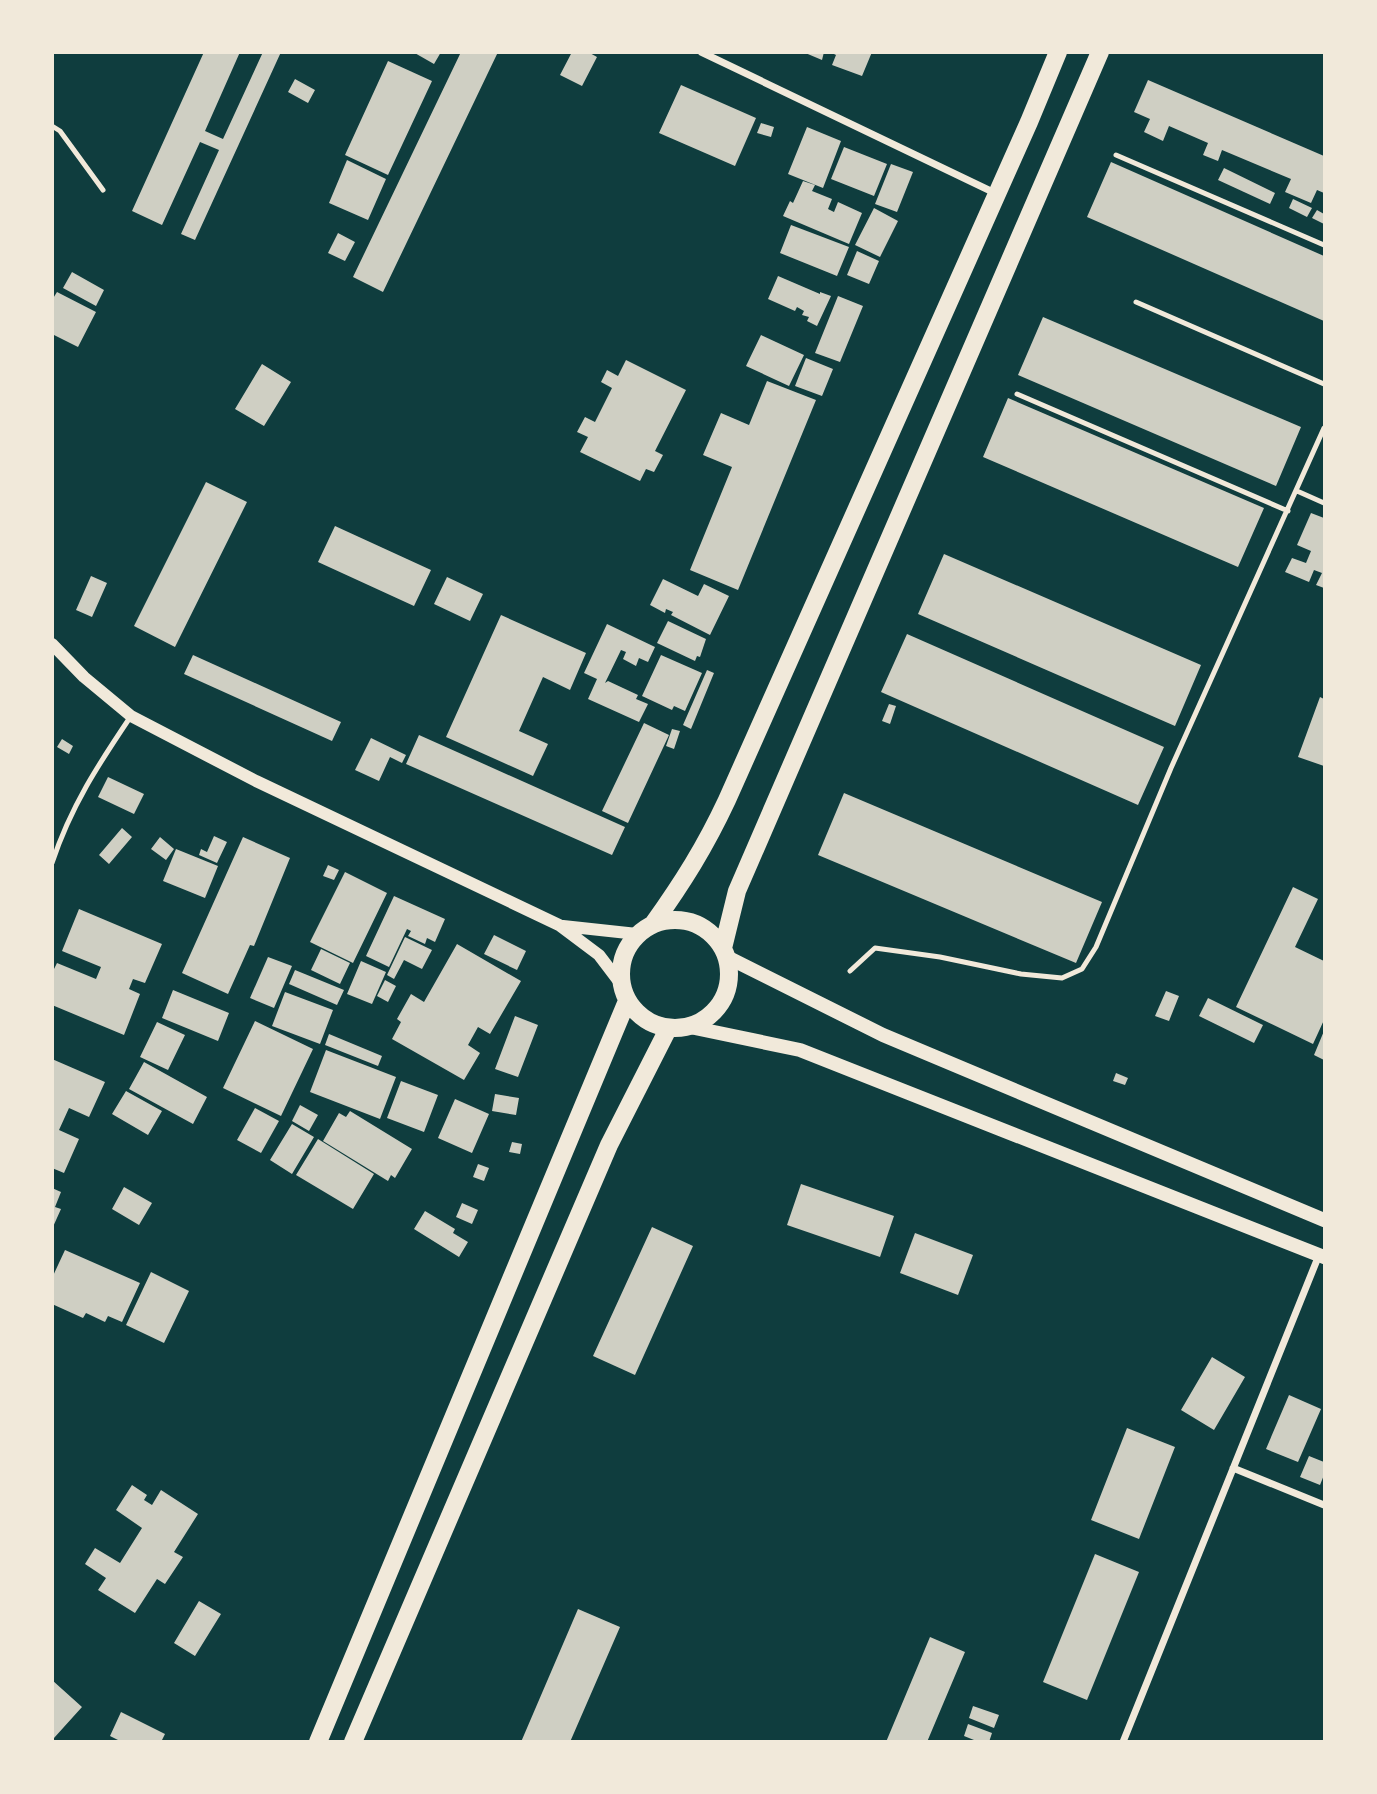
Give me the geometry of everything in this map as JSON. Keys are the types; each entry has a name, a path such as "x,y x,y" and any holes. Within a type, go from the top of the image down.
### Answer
{"main road":[{"path":"653,924 687,876 722,811 1058,52"},
{"path":"690,1027 709,1017 723,999 729,979 725,952 737,891 1100,52"},
{"path":"1322,1256 800,1050 690,1027 668,1029 652,1024 637,1014 624,992 621,966 626,949 637,934 668,919 685,920 700,925 713,935 725,952 883,1035 1325,1220"},
{"path":"318,1741 574,1132 624,992"},
{"path":"353,1741 609,1145 668,1029"}],"street":[{"path":"701,52 997,194"},
{"path":"52,644 84,677 131,716 256,781 559,925 599,955 624,992"},
{"path":"559,925 637,934"},
{"path":"1123,1741 1322,1256"},
{"path":"1233,1468 1325,1505"}],"lane":[{"path":"52,126 60,131 103,190"},
{"path":"1116,155 1325,244"},
{"path":"1136,302 1325,384"},
{"path":"1017,394 1288,511"},
{"path":"850,971 875,948 940,957 1021,974 1062,978 1082,969 1096,947 1171,768 1325,428"},
{"path":"1297,491 1325,503"},
{"path":"52,863 64,828 88,781 131,716"}],"building":[{"path":"204,52 240,52 205,131 223,139 263,52 281,52 195,240 181,234 219,150 200,142 162,225 132,211"},
{"path":"413,52 441,52 434,64"},
{"path":"461,52 498,52 383,292 353,277"},
{"path":"572,52 588,52 597,57 582,86 560,75"},
{"path":"803,52 824,52 822,60"},
{"path":"830,52 872,52 862,76 832,65 836,55"},
{"path":"388,61 432,81 388,175 345,155"},
{"path":"295,79 315,90 308,103 288,92"},
{"path":"1148,80 1324,156 1324,193 1317,190 1311,203 1285,192 1291,179 1222,150 1218,161 1203,155 1208,143 1169,126 1163,141 1144,132 1150,119 1134,112"},
{"path":"681,85 756,118 735,166 659,133"},
{"path":"761,123 774,127 771,137 757,133"},
{"path":"807,127 841,141 823,188 788,174"},
{"path":"844,147 887,164 874,196 831,179"},
{"path":"347,160 386,179 368,220 329,203"},
{"path":"1111,162 1324,256 1324,321 1087,217"},
{"path":"891,164 913,172 897,212 875,204"},
{"path":"1224,168 1275,193 1270,204 1218,180"},
{"path":"803,181 815,185 812,191 832,199 828,209 834,212 838,202 862,213 849,244 783,216 790,201 793,203"},
{"path":"1293,199 1312,208 1307,217 1289,208"},
{"path":"874,208 898,221 880,257 855,245"},
{"path":"1317,210 1324,214 1324,224 1312,218"},
{"path":"791,225 849,247 837,276 780,253"},
{"path":"338,233 355,242 345,261 328,253"},
{"path":"857,251 879,261 869,284 847,275"},
{"path":"72,272 104,290 96,306 63,288"},
{"path":"778,276 831,296 817,326 807,321 809,317 802,315 804,311 797,307 795,311 768,299"},
{"path":"57,292 96,312 78,347 52,334 52,300"},
{"path":"838,296 863,306 840,362 815,353"},
{"path":"1043,317 1301,427 1276,486 1018,375"},
{"path":"761,335 804,355 789,386 746,366"},
{"path":"806,358 833,369 822,396 795,386"},
{"path":"626,360 686,390 655,451 663,455 654,472 646,469 640,481 580,452 588,437 577,432 585,417 595,422 612,388 601,382 607,370 618,376"},
{"path":"262,364 291,382 264,426 235,409"},
{"path":"767,381 816,400 738,590 690,570 732,467 703,455 721,413 749,425"},
{"path":"1008,398 1264,508 1238,567 983,457"},
{"path":"206,482 247,502 175,647 134,626"},
{"path":"1311,513 1324,518 1324,588 1316,585 1322,573 1314,570 1309,582 1285,572 1292,558 1306,563 1311,551 1297,545"},
{"path":"335,526 431,570 414,606 318,562"},
{"path":"944,554 1201,665 1175,726 918,614"},
{"path":"91,576 107,583 92,617 76,610"},
{"path":"447,577 483,594 470,621 434,604"},
{"path":"663,579 698,596 704,584 729,596 710,635 671,615 673,612 666,609 665,613 650,605"},
{"path":"501,615 586,653 570,690 543,677 519,731 548,744 533,776 446,737"},
{"path":"668,621 706,639 700,657 697,656 695,661 657,643"},
{"path":"607,624 655,647 648,662 639,658 636,666 623,659 626,652 621,650 605,683 608,681 638,695 636,699 648,704 639,722 588,699 597,679 584,673"},
{"path":"907,634 1164,747 1138,805 881,692"},
{"path":"193,655 341,722 332,741 184,674"},
{"path":"661,655 702,673 685,711 674,706 672,710 642,696"},
{"path":"707,670 714,673 691,729 683,725"},
{"path":"1320,697 1324,699 1324,766 1298,757"},
{"path":"889,704 896,706 890,724 882,721"},
{"path":"644,723 669,735 628,823 602,811"},
{"path":"672,729 680,731 674,749 666,746"},
{"path":"419,735 625,827 612,855 406,764"},
{"path":"371,738 406,755 402,763 390,757 379,781 355,770"},
{"path":"62,739 73,746 69,754 57,747"},
{"path":"108,777 144,794 134,814 98,797"},
{"path":"844,793 1102,902 1076,963 818,855"},
{"path":"122,828 132,837 109,864 99,855"},
{"path":"214,836 227,842 217,863 199,855 201,849 207,852"},
{"path":"160,837 174,849 166,860 151,849"},
{"path":"243,837 290,858 254,946 250,945 228,994 182,973"},
{"path":"176,849 218,866 205,898 163,881"},
{"path":"328,865 339,870 334,880 323,876"},
{"path":"345,872 387,893 353,963 310,942"},
{"path":"1293,887 1318,899 1295,947 1324,961 1324,1020 1313,1044 1236,1007"},
{"path":"394,896 445,919 435,942 427,938 425,944 408,936 411,931 407,929 389,967 366,956"},
{"path":"79,909 162,944 145,983 133,979 129,989 140,994 124,1035 52,1005 52,973 57,963 96,979 101,967 62,951"},
{"path":"494,935 526,951 517,970 484,954"},
{"path":"405,937 432,950 422,969 404,960 394,979 387,975"},
{"path":"457,944 521,981 490,1034 478,1027 468,1045 480,1053 464,1080 392,1039 401,1022 397,1019 411,994 424,1002"},
{"path":"321,949 350,963 340,984 311,970"},
{"path":"268,957 292,966 274,1008 250,998"},
{"path":"361,961 386,972 372,1004 347,994"},
{"path":"295,970 344,990 337,1005 289,984"},
{"path":"385,980 396,986 388,1002 377,996"},
{"path":"173,990 229,1013 218,1041 162,1018"},
{"path":"1166,991 1179,996 1169,1021 1155,1016"},
{"path":"285,992 333,1010 320,1044 272,1026"},
{"path":"1208,998 1263,1025 1254,1043 1199,1016"},
{"path":"515,1016 538,1025 518,1077 495,1069"},
{"path":"255,1021 313,1049 281,1116 223,1088"},
{"path":"157,1022 185,1035 168,1070 140,1057"},
{"path":"1324,1031 1324,1060 1314,1055"},
{"path":"329,1034 382,1056 378,1066 325,1045"},
{"path":"326,1050 396,1077 380,1119 310,1092"},
{"path":"52,1059 105,1082 89,1117 69,1108 59,1130 79,1139 64,1173 52,1168"},
{"path":"144,1062 207,1097 193,1124 129,1089"},
{"path":"1116,1073 1128,1078 1125,1085 1113,1081"},
{"path":"401,1081 438,1095 424,1132 387,1118"},
{"path":"126,1091 162,1111 148,1135 112,1114"},
{"path":"495,1094 519,1098 516,1115 492,1111"},
{"path":"455,1099 489,1114 472,1153 438,1138"},
{"path":"300,1105 318,1115 309,1131 292,1121"},
{"path":"255,1108 279,1121 261,1153 237,1140"},
{"path":"350,1111 412,1149 395,1178 391,1175 388,1181 323,1141 339,1113 346,1117"},
{"path":"292,1124 314,1137 292,1174 270,1160"},
{"path":"318,1139 374,1174 353,1209 296,1175"},
{"path":"512,1142 522,1144 520,1154 509,1152"},
{"path":"478,1164 489,1168 484,1181 473,1177"},
{"path":"801,1184 894,1216 880,1257 787,1225"},
{"path":"124,1187 152,1203 139,1225 112,1209"},
{"path":"52,1188 61,1192 55,1207 61,1209 52,1229"},
{"path":"462,1203 478,1210 472,1224 456,1217"},
{"path":"425,1211 455,1229 453,1233 468,1242 459,1257 414,1229"},
{"path":"652,1227 693,1246 635,1375 593,1356"},
{"path":"915,1233 973,1255 958,1295 900,1273"},
{"path":"65,1250 140,1283 122,1322 108,1316 105,1322 86,1313 83,1318 52,1304 52,1278"},
{"path":"151,1272 189,1291 164,1343 126,1325"},
{"path":"1212,1357 1245,1377 1214,1430 1181,1410"},
{"path":"1289,1395 1321,1409 1298,1462 1266,1449"},
{"path":"1127,1428 1175,1447 1139,1539 1091,1520"},
{"path":"1309,1456 1324,1462 1324,1475 1320,1485 1300,1477"},
{"path":"132,1485 147,1495 144,1500 152,1505 161,1490 198,1514 174,1552 183,1557 165,1584 157,1579 135,1613 98,1590 106,1578 85,1564 95,1548 120,1563 142,1528 116,1510"},
{"path":"1095,1554 1139,1572 1087,1700 1043,1682"},
{"path":"199,1601 221,1614 195,1656 174,1643"},
{"path":"578,1609 620,1627 570,1742 521,1742"},
{"path":"930,1637 965,1652 927,1742 886,1742"},
{"path":"52,1680 82,1707 54,1738 52,1737"},
{"path":"973,1706 999,1715 994,1728 969,1718"},
{"path":"121,1712 165,1734 161,1742 122,1742 110,1736"},
{"path":"968,1724 992,1733 989,1742 979,1742 964,1736"}]}
